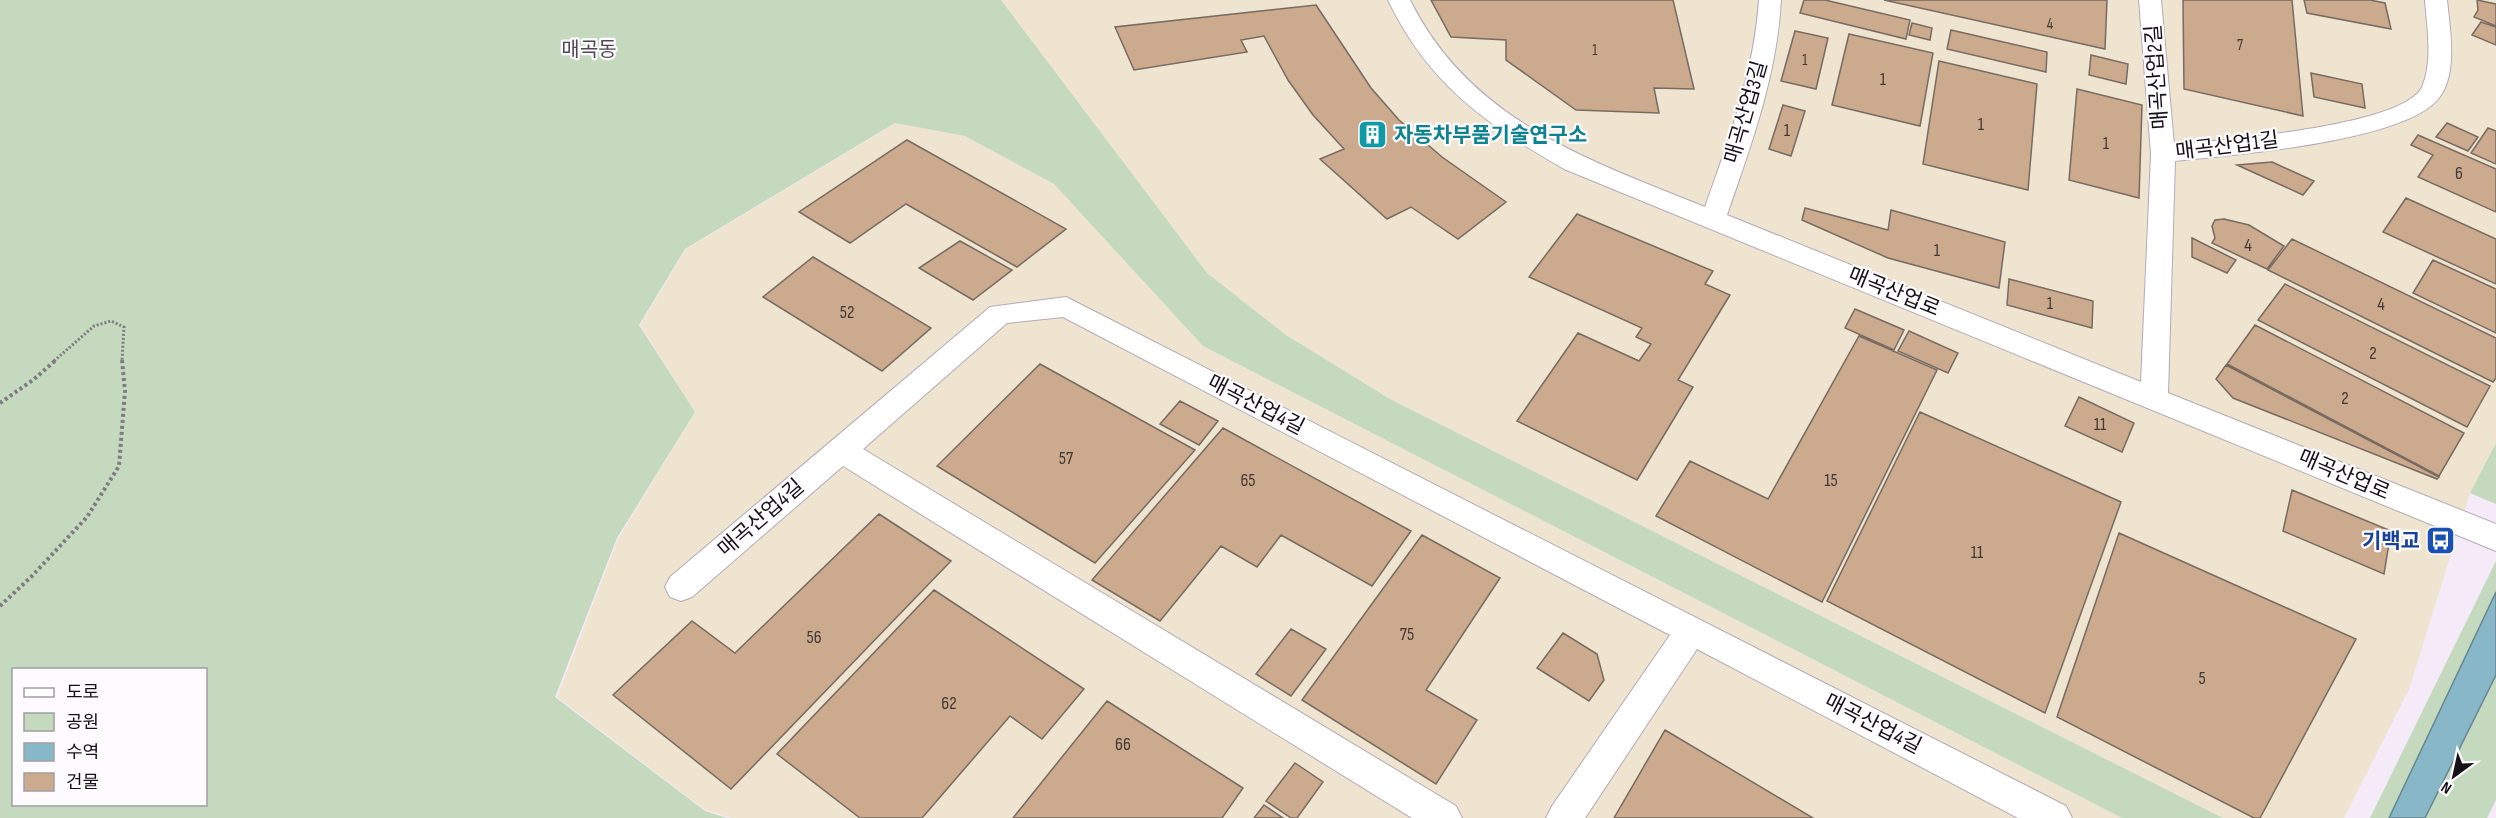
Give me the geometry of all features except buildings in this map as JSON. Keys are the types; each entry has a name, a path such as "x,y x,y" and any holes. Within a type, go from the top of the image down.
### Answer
{"street":[{"name":"매곡산업로","path":"1399,0 1409,23 1432,58 1468,95 1521,134 1573,163 2496,538"},
{"name":"매곡산업3길","path":"1712,221 1749,113 1763,56 1770,0"},
{"name":"매곡산업2길","path":"2150,0 2163,154"},
{"name":"매곡산업1길","path":"2154,398 2163,154 2295,138 2381,122 2412,109 2430,93 2440,62 2436,0"},
{"name":"매곡산업4길","path":"681,587 1000,314 1066,307 2054,818"},
{"path":"841,450 1444,818"},
{"path":"1564,818 1567,817 1691,631"}],"path":[{"path":"0,403 33,380 94,326 111,321 124,327 121,352 125,391 119,466 87,517 32,576 0,606"}],"shaded area":[{"path":"1001,0 2496,0 2496,443 2470,493 2409,689 2344,818 2223,818 1390,399 1286,335 1207,273"},
{"path":"896,123 965,136 1054,184 1203,346 2122,818 732,818 705,810 557,697 618,539 695,412 640,325 686,249"}],"green space":[{"path":"0,0 1001,0 1207,273 1286,335 1390,399 2223,818 2122,818 1203,346 1054,184 965,136 895,123 685,249 639,325 695,412 617,538 555,697 705,811 727,818 0,818"},
{"path":"2496,443 2496,504 2470,493"},
{"path":"2496,561 2496,592 2389,818 2370,818"},
{"path":"2496,675 2496,800 2487,818 2425,818"}],"water":[{"path":"2496,592 2496,675 2425,818 2389,818"}],"place":[{"name":"자동차부품기술연구소","path":"1373,135"},
{"name":"기백교","path":"2441,541"}],"district":[{"name":"매곡동","path":"589,50"}]}
